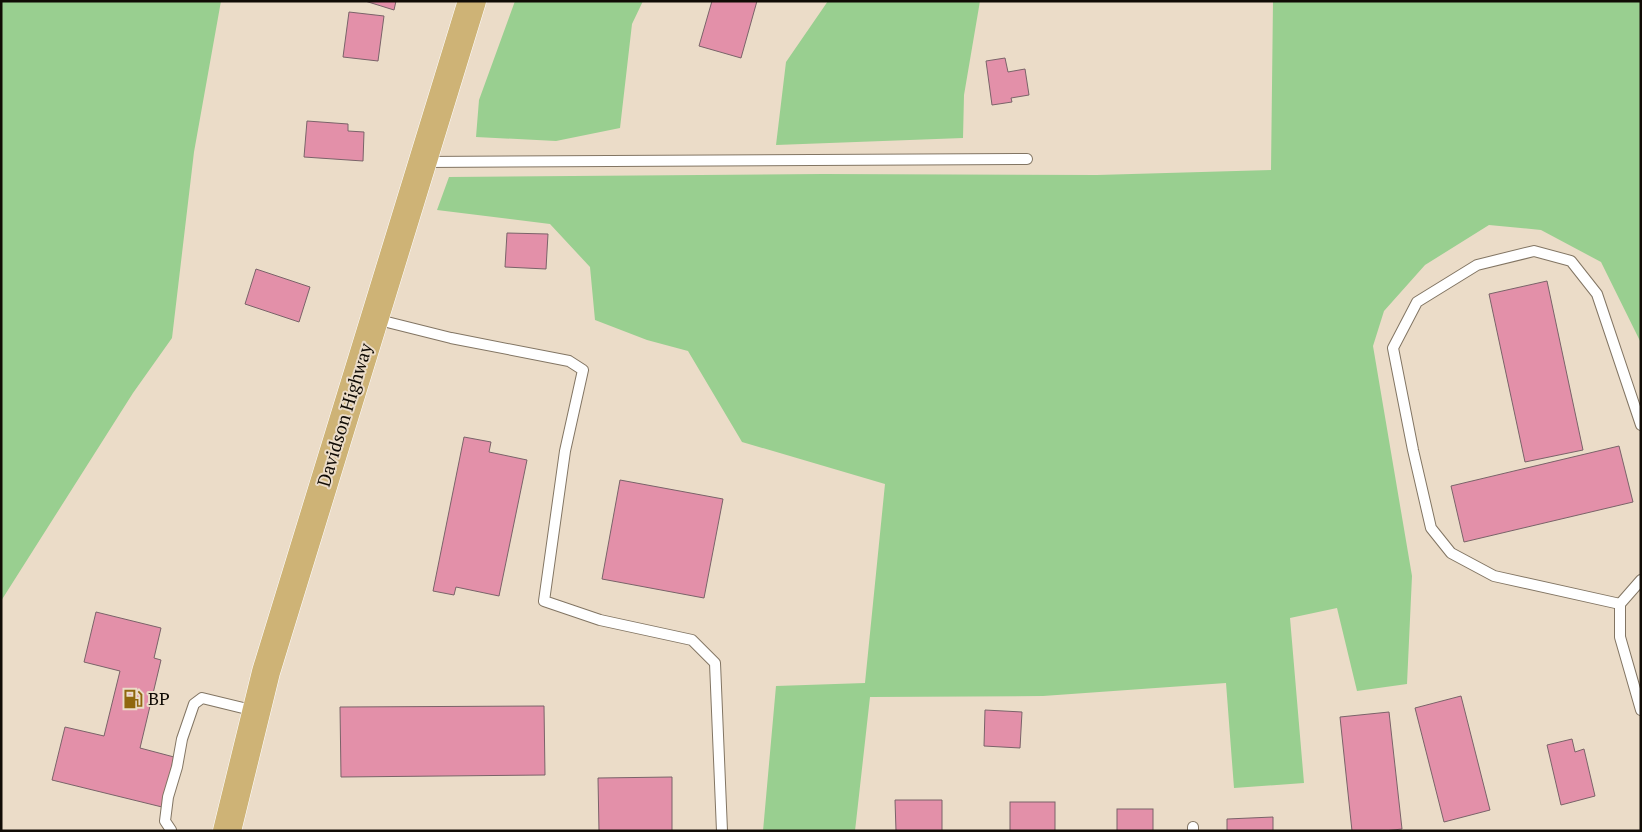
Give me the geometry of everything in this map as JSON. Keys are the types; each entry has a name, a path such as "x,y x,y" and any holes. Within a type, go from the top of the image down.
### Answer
{"main road":[{"name":"Davidson Highway","path":"227,831 266,672 472,1"}],"lane":[{"path":"423,162 1027,159"},
{"path":"1620,604 1494,576 1451,553 1431,528 1412,450 1394,348 1417,302 1477,265 1534,251 1571,261 1597,294 1641,425"},
{"path":"374,319 451,338 569,361 583,370 566,451 544,601 600,620 692,640 715,663 722,831"},
{"path":"1641,580 1620,604 1620,637 1641,710"},
{"path":"171,831 165,821 168,797 182,739 194,704 202,698 256,711"}],"green space":[{"path":"1,1 221,1 194,152 172,338 133,393 1,601"},
{"path":"515,1 643,1 632,24 620,128 556,141 476,137 479,100"},
{"path":"828,1 980,1 964,95 963,138 776,145 786,62"},
{"path":"1273,1 1641,1 1641,343 1601,262 1541,230 1489,225 1425,265 1384,311 1373,346 1412,576 1407,684 1357,691 1337,608 1290,618 1304,783 1234,788 1226,683 1043,696 870,697 855,831 763,831 776,686 865,683 885,484 742,442 688,351 647,340 595,320 590,267 550,224 437,210 449,177 823,174 1097,175 1271,170"}],"building":[{"path":"365,1 396,1 394,10"},
{"path":"712,1 757,1 741,58 699,46"},
{"path":"349,12 384,16 378,61 343,57"},
{"path":"1005,58 1008,72 1025,69 1029,95 1011,98 1012,102 992,105 986,61"},
{"path":"307,121 348,124 348,131 364,132 363,161 304,157"},
{"path":"507,233 548,234 546,269 505,267"},
{"path":"256,269 310,287 299,322 245,304"},
{"path":"1547,281 1583,450 1525,462 1489,294"},
{"path":"464,437 491,442 489,452 527,460 499,596 456,587 454,595 433,591"},
{"path":"1619,446 1633,502 1464,542 1451,486"},
{"path":"620,480 723,499 704,598 602,579"},
{"name":"BP","path":"96,612 161,628 154,658 161,660 140,748 174,757 162,807 52,780 65,727 104,736 120,671 84,662"},
{"path":"1461,696 1490,810 1444,822 1415,708"},
{"path":"544,706 545,775 341,777 340,707"},
{"path":"985,710 1022,712 1020,748 984,746"},
{"path":"1389,712 1402,829 1352,831 1340,717"},
{"path":"1572,739 1575,752 1584,749 1595,796 1561,805 1547,745"},
{"path":"672,777 672,831 599,831 598,778"},
{"path":"895,800 942,800 942,831 896,831"},
{"path":"1010,802 1055,802 1055,831 1010,831"},
{"path":"1117,809 1153,809 1153,831 1117,831"},
{"path":"1273,817 1273,831 1227,831 1227,819"}],"place":[{"name":"BP","path":"133,699"}]}
